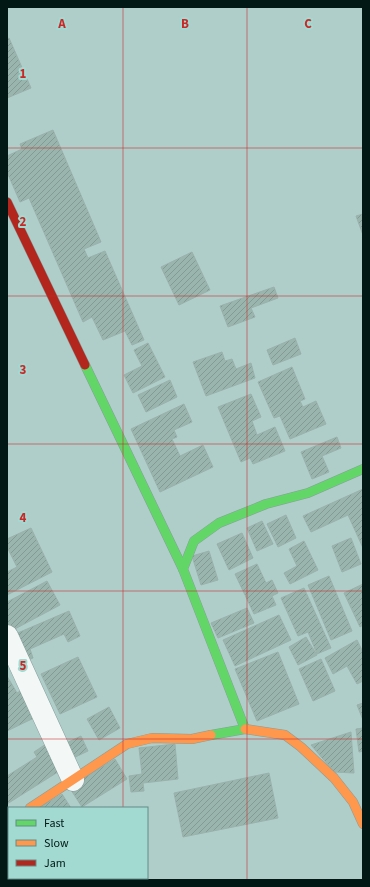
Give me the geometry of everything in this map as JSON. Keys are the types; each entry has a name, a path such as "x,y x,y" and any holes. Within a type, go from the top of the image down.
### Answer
{"street":[{"path":"7,202 183,569 245,729"},
{"path":"183,569 194,541 219,523 266,504 308,493 363,469"},
{"path":"7,636 73,780"},
{"path":"32,807 127,744 152,738 192,739 245,729 284,735 301,747 334,778 353,802 363,824"}],"building":[{"path":"9,38 31,88 7,98 7,39"},
{"path":"53,130 101,242 84,249 88,258 105,251 144,340 132,345 125,331 103,340 92,317 83,322 29,198 20,202 7,172 7,156 22,149 20,144"},
{"path":"363,214 363,235 356,216"},
{"path":"192,252 210,290 179,305 161,267"},
{"path":"274,287 278,298 251,308 255,317 228,327 220,306"},
{"path":"295,338 301,354 273,365 267,350"},
{"path":"148,343 165,377 133,393 124,375 142,366 134,350"},
{"path":"222,352 225,361 232,359 236,369 251,363 255,378 206,396 193,362"},
{"path":"292,367 305,399 300,401 303,407 316,401 326,424 290,439 280,416 274,418 258,382"},
{"path":"170,380 177,397 146,412 138,395"},
{"path":"251,394 261,417 252,421 257,435 275,427 285,451 253,464 250,458 241,462 218,407"},
{"path":"184,404 192,422 174,430 177,437 172,439 180,456 203,445 213,467 160,492 131,429"},
{"path":"337,437 341,448 322,456 329,472 312,479 301,452"},
{"path":"363,489 363,548 348,515 311,532 303,516"},
{"path":"286,515 296,538 278,547 267,524"},
{"path":"262,521 273,544 257,551 247,528"},
{"path":"31,528 52,572 7,595 7,572 17,567 7,547 7,539"},
{"path":"242,533 253,558 229,570 217,544"},
{"path":"351,538 361,564 342,572 332,546"},
{"path":"304,541 318,570 290,584 284,573 297,566 289,549"},
{"path":"209,551 218,580 201,585 192,556"},
{"path":"257,564 266,583 272,580 278,593 272,596 276,605 254,614 235,574"},
{"path":"329,576 352,631 331,640 308,585"},
{"path":"47,581 60,605 11,631 7,624 7,602"},
{"path":"363,584 363,625 360,627 344,593"},
{"path":"304,588 331,648 317,654 308,632 298,636 281,598"},
{"path":"247,608 254,623 218,638 211,623"},
{"path":"69,611 80,636 68,642 64,634 30,649 33,658 25,661 13,635"},
{"path":"279,615 291,640 235,666 223,640"},
{"path":"306,637 317,655 298,665 289,647"},
{"path":"357,640 363,652 363,681 357,684 347,666 333,674 325,658"},
{"path":"278,652 299,704 257,721 235,669"},
{"path":"78,657 97,697 60,714 41,674"},
{"path":"321,659 335,691 313,701 299,669"},
{"path":"7,676 17,693 22,690 36,717 7,731"},
{"path":"363,703 363,720 357,705"},
{"path":"109,707 120,728 99,740 87,719"},
{"path":"363,728 363,751 359,752 356,729"},
{"path":"351,732 354,773 334,772 311,745"},
{"path":"81,736 88,751 69,760 62,745"},
{"path":"46,744 61,770 7,804 7,776 37,757 34,752"},
{"path":"175,744 178,779 143,783 144,791 131,792 129,776 142,774 139,748"},
{"path":"115,759 127,779 82,807 69,787"},
{"path":"269,773 278,818 183,837 174,793"},
{"path":"62,794 70,807 41,807"}],"traffic: fast":[{"path":"85,365 183,569"},
{"path":"211,735 245,729 183,569 194,541 219,523 266,504 308,493 363,469"}],"traffic: slow":[{"path":"245,729 285,735 301,747 334,778 353,802 363,824"},
{"path":"32,807 127,744 152,738 192,739 211,735"}],"traffic: jam":[{"path":"7,202 85,365"}]}
